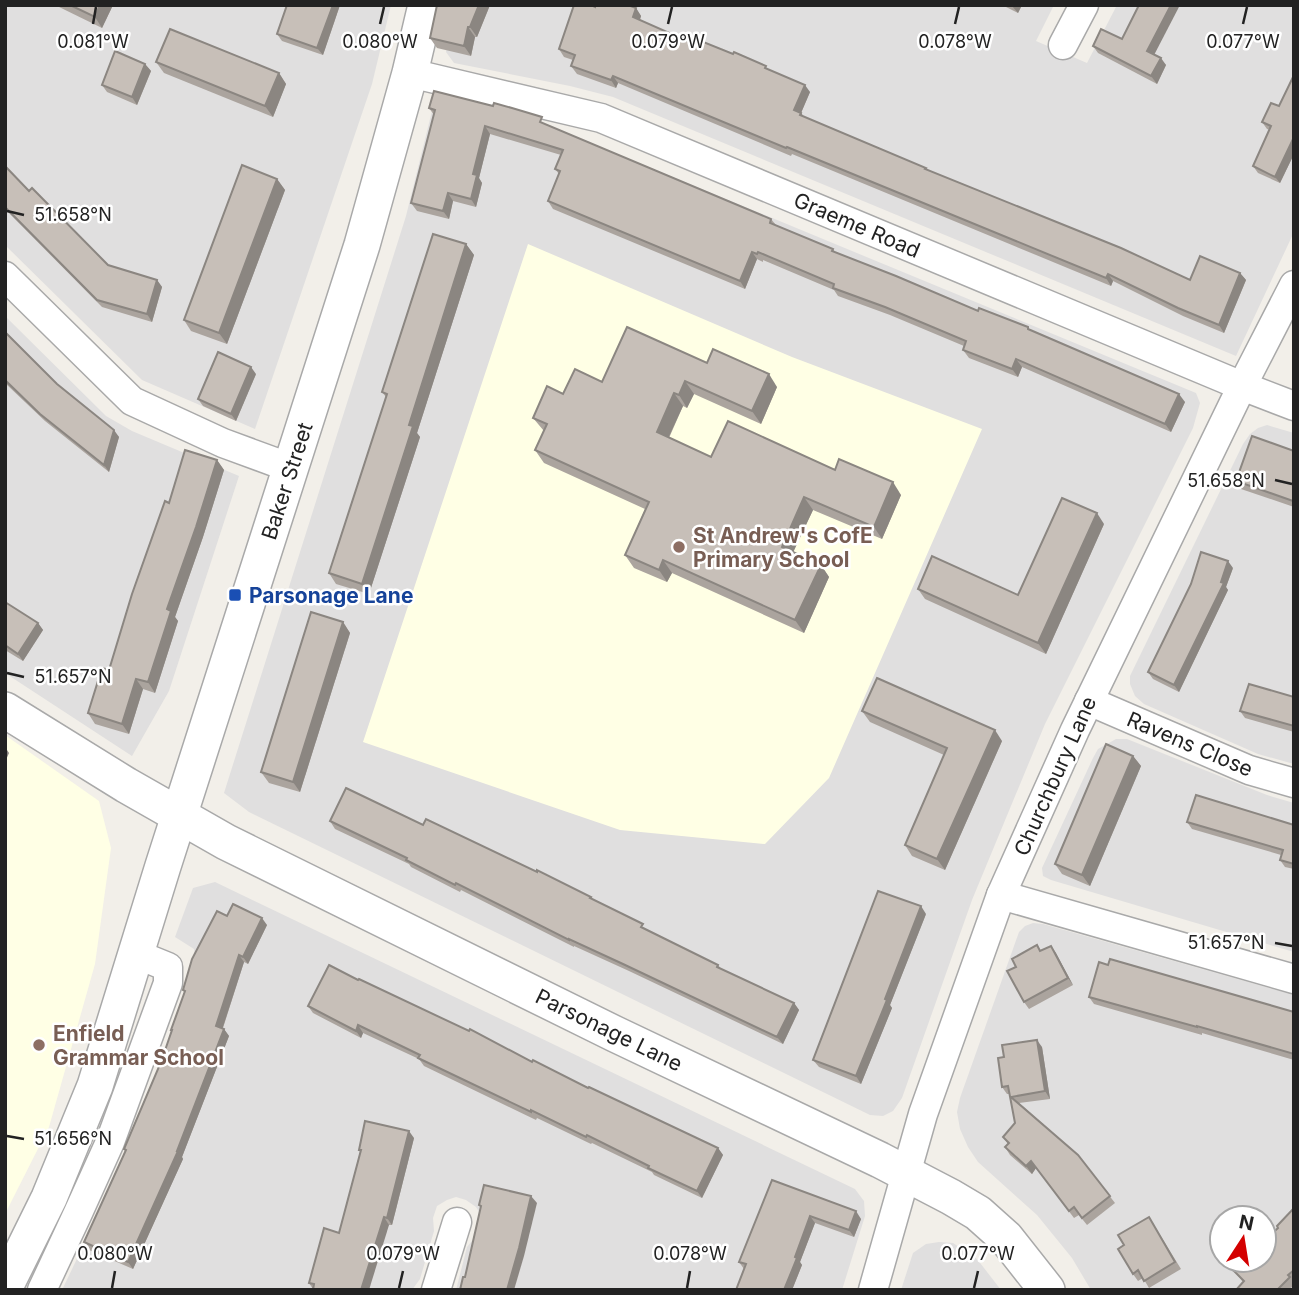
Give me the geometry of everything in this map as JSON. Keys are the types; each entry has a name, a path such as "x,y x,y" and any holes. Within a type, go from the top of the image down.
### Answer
{"street":[{"name":"Baker Street","path":"42,1290 95,1086 365,236 426,5"},
{"path":"1063,45 1084,5"},
{"name":"Graeme Road","path":"410,73 601,118 1242,387 1294,406"},
{"path":"5,276 132,401 223,443 291,468"},
{"name":"Churchbury Lane","path":"873,1290 923,1114 1001,895 1088,701 1294,285"},
{"name":"Ravens Close","path":"1088,701 1249,770 1294,783"},
{"name":"Parsonage Lane","path":"5,710 126,785 256,858 951,1197 978,1213 1006,1238 1047,1290"},
{"path":"1001,895 1294,979"},
{"name":"Baker Street","path":"5,1287 64,1205"},
{"path":"436,1290 457,1222"}],"shaded area":[{"path":"5,5 391,5 372,84 255,429 142,380 5,245"},
{"path":"456,5 1054,5 1036,41 1087,63 1117,5 1294,5 1294,232 1236,356 613,97 454,63 446,52"},
{"path":"433,107 571,135 1196,393 1200,403 1193,428 1045,724 972,900 902,1098 893,1111 883,1116 870,1115 249,812 224,793 406,216"},
{"name":"St Andrew's CofE Primary School","path":"528,244 792,357 982,429 829,778 765,844 620,830 363,742"},
{"path":"5,316 106,416 132,431 239,476 169,691 132,756 5,673"},
{"path":"1267,425 1294,433 1294,764 1258,754 1144,704 1135,696 1130,684 1130,676 1243,444 1250,434"},
{"name":"Enfield Grammar School","path":"5,735 99,801 111,848 95,964 49,1127 5,1214"},
{"path":"1116,739 1127,739 1267,795 1294,803 1294,952 1043,876 1042,868 1093,758 1098,749"},
{"path":"215,882 855,1189 864,1201 865,1216 842,1290 456,1290 467,1247 476,1236 481,1215 476,1207 456,1197 437,1206 433,1218 434,1231 420,1279 412,1290 62,1290 121,1167 166,1054 196,964 194,949 175,937 193,888"},
{"path":"1033,923 1043,924 1294,995 1294,1290 1091,1290 1072,1258 1037,1215 978,1162 960,1129 957,1112 1019,932"},
{"path":"953,1243 977,1259 1001,1290 901,1290 913,1253 926,1244"}],"building":[{"path":"70,5 100,5 95,17"},
{"path":"287,5 333,5 317,48 277,34"},
{"path":"437,5 479,5 468,27 464,46 430,38"},
{"path":"574,5 628,5 636,8 633,17 694,44 696,39 766,66 765,68 805,85 794,110 801,113 800,115 1121,248 1190,280 1200,256 1240,273 1219,325 1108,274 1106,278 613,76 611,80 571,66 575,55 559,49"},
{"path":"1139,5 1171,5 1147,51 1161,58 1151,76 1093,46 1101,29 1122,39"},
{"path":"170,29 279,73 265,106 156,62"},
{"path":"115,51 145,64 132,97 102,85"},
{"path":"1294,75 1294,137 1275,177 1253,166 1271,126 1262,122 1271,103 1279,106"},
{"path":"434,91 493,106 494,103 542,117 540,122 771,219 770,223 833,249 832,251 978,311 979,308 1028,327 1179,394 1165,424 1016,359 1012,369 963,350 966,341 833,288 834,284 758,252 752,252 740,281 548,201 560,171 555,169 563,150 485,126 473,174 477,175 471,199 448,193 443,211 411,203 435,110 429,108"},
{"path":"242,165 277,179 219,333 184,320"},
{"path":"5,166 29,191 32,188 108,265 157,280 147,314 97,300 5,207"},
{"path":"433,234 466,244 409,425 413,426 362,584 329,573 387,394 382,392"},
{"path":"627,327 707,363 713,349 769,374 752,411 685,381 679,395 674,393 657,432 711,457 728,421 835,470 839,459 893,482 874,527 804,497 782,547 821,565 795,620 663,560 659,570 625,555 649,502 535,450 547,424 533,418 547,386 563,394 575,369 602,382"},
{"path":"5,332 57,384 114,430 104,465 40,414 5,380"},
{"path":"218,352 251,367 231,414 198,399"},
{"path":"1252,436 1294,451 1293,501 1236,481"},
{"path":"185,450 217,460 167,609 171,611 148,682 136,679 122,724 88,713 102,668 109,670 132,594 165,501 169,503"},
{"path":"1062,498 1097,513 1038,643 918,589 932,556 1018,595"},
{"path":"1201,552 1228,561 1221,582 1224,583 1174,685 1148,672 1191,584"},
{"path":"5,602 38,623 18,654 5,645"},
{"path":"311,612 343,622 293,782 261,772"},
{"path":"877,678 995,730 937,859 905,845 947,748 862,711"},
{"path":"1249,684 1294,697 1294,726 1240,711"},
{"path":"1106,744 1133,756 1082,875 1055,864"},
{"path":"346,788 423,825 426,819 537,870 643,924 641,927 718,965 717,967 794,1003 777,1037 569,940 456,883 455,885 406,860 407,858 330,821"},
{"path":"1196,795 1294,825 1294,864 1280,860 1283,850 1187,822"},
{"path":"878,891 921,906 856,1076 813,1060"},
{"path":"233,904 262,918 243,957 239,955 216,1026 224,1029 178,1151 128,1262 84,1242 126,1150 124,1149 161,1062 185,991 183,990 192,959 217,911 227,916"},
{"path":"1037,945 1040,951 1051,946 1068,978 1024,1002 1007,971 1016,967 1012,959"},
{"path":"1110,959 1294,1012 1294,1054 1089,997 1099,962 1108,965"},
{"path":"329,965 469,1031 470,1029 532,1062 533,1060 718,1148 697,1191 587,1135 586,1137 531,1112 418,1058 420,1055 358,1025 356,1031 308,1006"},
{"path":"1037,1040 1045,1091 1011,1097 1078,1155 1110,1196 1082,1218 1074,1207 1069,1211 1031,1161 1026,1166 1005,1147 1009,1143 1003,1137 1015,1123 1008,1086 1002,1087 998,1058 1004,1057 1002,1045"},
{"path":"365,1121 409,1131 387,1218 384,1217 361,1290 313,1290 314,1284 309,1283 324,1228 339,1233 361,1150"},
{"path":"772,1180 856,1211 849,1230 810,1216 784,1290 736,1290 746,1264 739,1262"},
{"path":"484,1185 531,1196 507,1290 460,1290 465,1277"},
{"path":"1294,1208 1294,1270 1288,1275 1290,1277 1277,1290 1236,1290 1244,1281 1237,1274 1278,1274 1278,1225"},
{"path":"1149,1217 1175,1262 1144,1281 1138,1270 1133,1274 1118,1249 1124,1245 1118,1235"}],"place":[{"name":"St Andrew's CofE Primary School","path":"679,547"},
{"name":"Parsonage Lane","path":"235,595"},
{"name":"Enfield Grammar School","path":"39,1045"}]}
